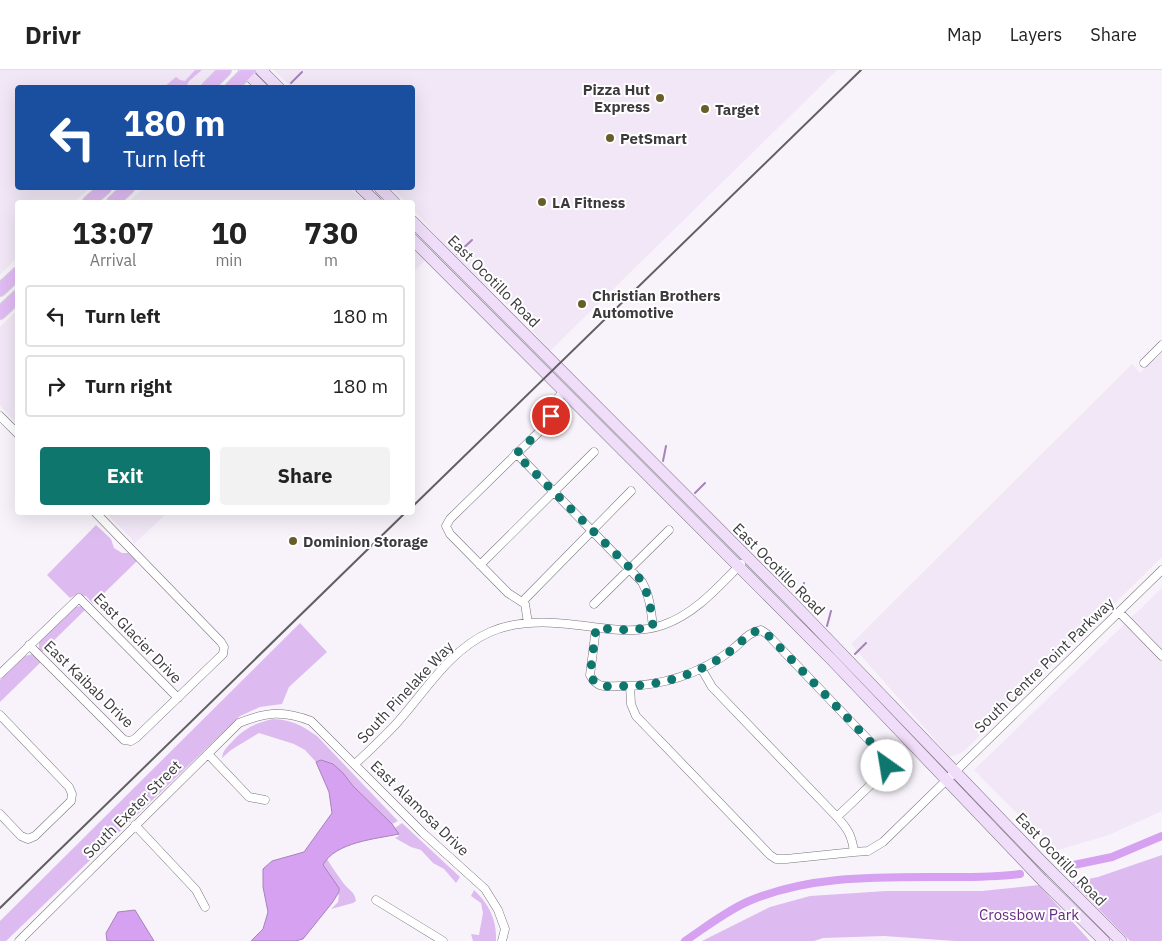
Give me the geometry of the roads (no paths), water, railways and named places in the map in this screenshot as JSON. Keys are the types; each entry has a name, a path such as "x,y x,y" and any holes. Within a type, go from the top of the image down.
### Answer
{"main road":[{"path":"210,85 225,70"},
{"path":"261,70 276,85"},
{"path":"234,85 247,71 259,85"},
{"path":"91,200 103,190"},
{"path":"115,200 126,190"},
{"path":"382,190 392,200"},
{"name":"East Ocotillo Road","path":"415,224 747,558 1121,941"},
{"name":"East Ocotillo Road","path":"415,242 832,660 1042,880 1104,941"},
{"path":"0,290 15,276"},
{"path":"0,313 15,299"}],"street":[{"path":"1144,364 1162,346"},
{"path":"528,623 526,606 508,593 447,531 447,524 450,518 548,422 554,402 564,391"},
{"path":"0,416 15,431"},
{"path":"480,565 594,452"},
{"path":"516,454 642,582 647,591 653,627"},
{"path":"522,602 631,491"},
{"path":"98,515 222,642 223,654 178,698"},
{"path":"594,604 669,530"},
{"name":"South Pinelake Way","path":"355,764 396,724 440,670 473,641 491,632 516,624 542,622 629,630 663,625 697,606 747,558"},
{"name":"South Centre Point Parkway","path":"630,686 631,704 636,716 770,855 776,859 786,859 868,850 883,842 1162,570"},
{"name":"East Glacier Drive","path":"29,645 79,598 178,698"},
{"path":"1119,612 1162,656"},
{"path":"596,628 590,675 597,685 602,686 630,686 680,677 701,668 732,650 754,631 761,630 767,634 887,760 887,766 882,774 837,817"},
{"path":"0,674 29,645"},
{"name":"East Kaibab Drive","path":"29,645 124,740 131,741 136,738 178,698"},
{"path":"701,668 712,687 848,828 854,852"},
{"name":"East Alamosa Drive","path":"274,713 295,715 311,721 422,833 485,890 498,910 505,929 502,941"},
{"name":"South Exeter Street","path":"25,939 239,723 258,716 274,713"},
{"path":"0,715 69,787 72,794 70,801 35,836 28,839 21,836 0,814"},
{"path":"208,754 249,796 265,800"},
{"path":"135,826 196,890 205,908"},
{"path":"376,900 443,941"}],"waterway":[{"path":"291,83 302,72"},
{"path":"457,254 472,240"},
{"path":"663,461 666,446"},
{"path":"695,493 705,483"},
{"path":"799,594 804,583"},
{"path":"827,626 831,611"},
{"path":"855,654 866,643"},
{"path":"1064,867 1112,857 1162,836"},
{"path":"685,941 732,909 771,893 793,887 860,878 985,877 1020,874"}],"railway":[{"path":"415,504 861,70"},
{"path":"0,908 403,515"}],"place":[{"name":"Pizza Hut Express","path":"660,98"},
{"name":"Target","path":"705,109"},
{"name":"PetSmart","path":"610,138"},
{"name":"LA Fitness","path":"542,202"},
{"name":"Christian Brothers Automotive","path":"582,304"},
{"name":"Dominion Storage","path":"293,541"}],"park label":[{"name":"Crossbow Park","path":"1029,914"}]}
